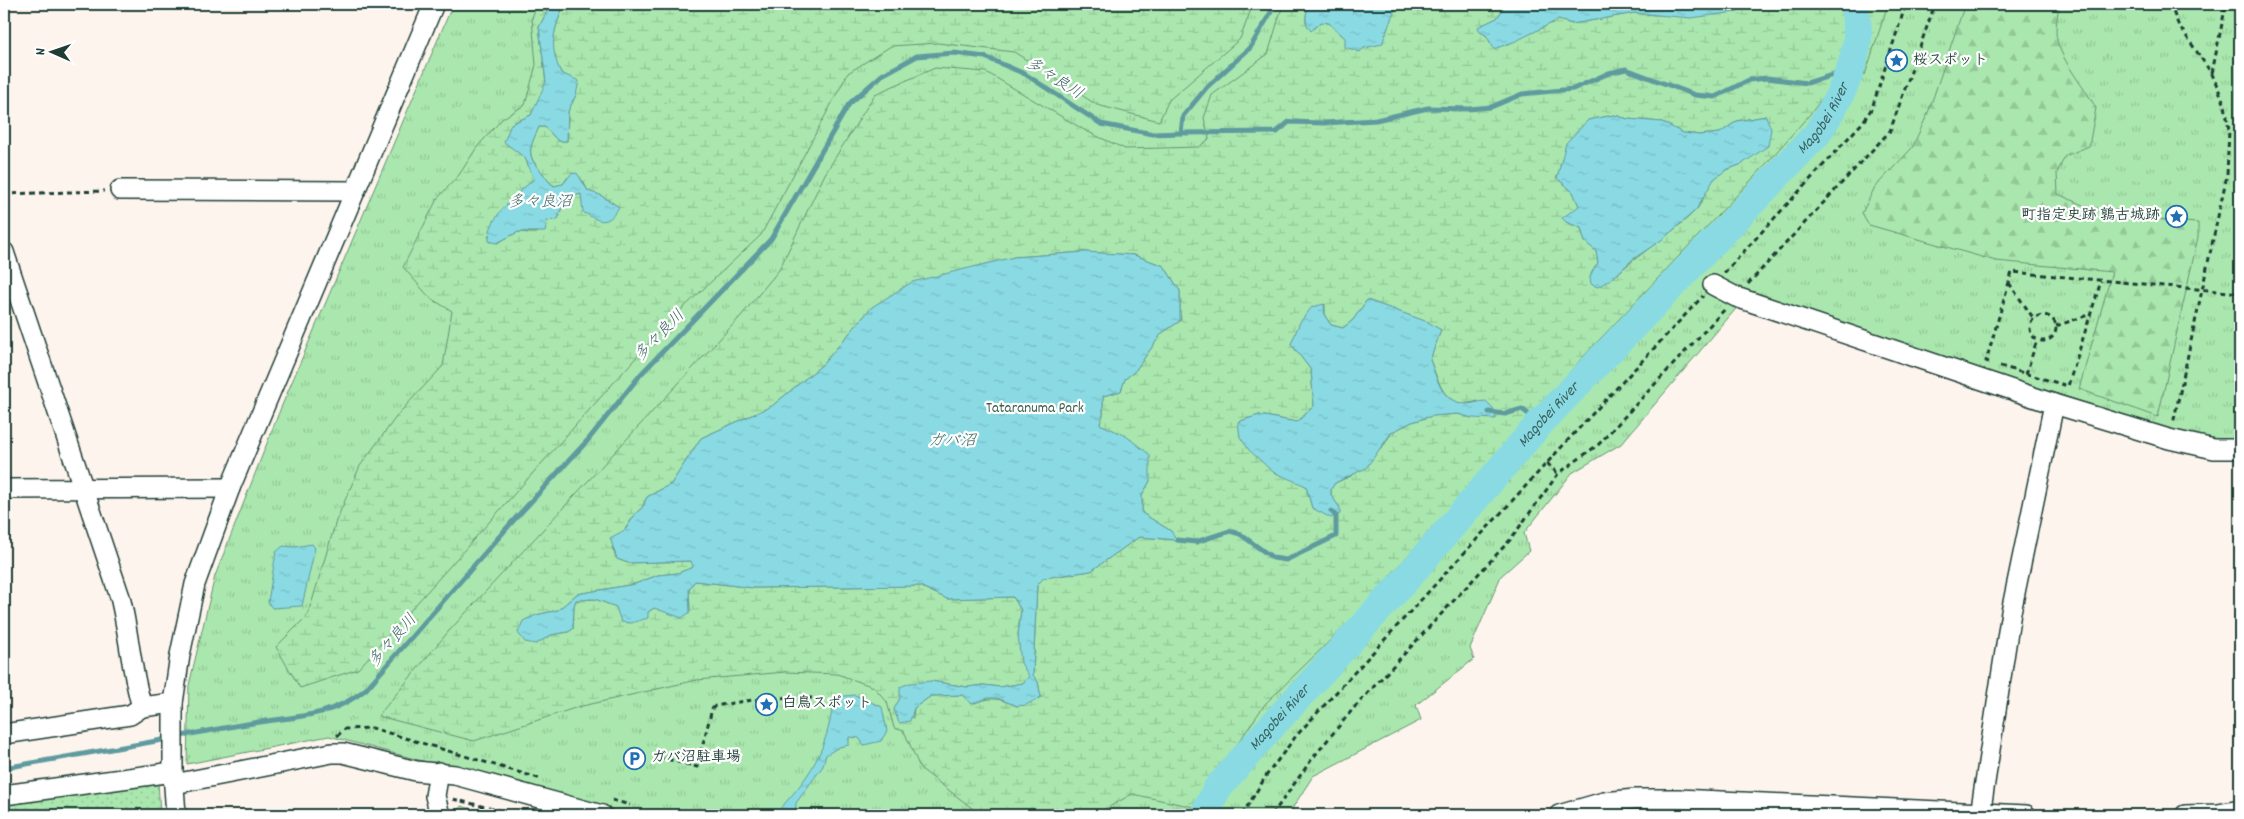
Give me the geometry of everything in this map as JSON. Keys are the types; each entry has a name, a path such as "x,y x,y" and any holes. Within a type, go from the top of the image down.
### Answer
{"street":[{"path":"176,815 173,773 173,707 182,646 195,584 230,488 434,4"},
{"path":"120,190 355,191"},
{"path":"4,252 120,597 129,632 137,689 142,707"},
{"path":"1713,286 1736,297 2054,404 2169,439 2214,449 2240,449"},
{"path":"1980,815 2012,612 2054,404"},
{"path":"4,489 230,488"},
{"path":"4,734 130,715 142,707 173,707"},
{"path":"4,795 343,753 416,772 439,772 607,808"},
{"path":"439,772 434,796 440,815"},
{"path":"1559,815 1604,802 1636,799 1678,799 1980,815 2026,815"},
{"path":"2185,815 2218,814 2240,810"}],"path":[{"path":"1242,815 1266,776 1296,736 1546,463 1713,286 1863,122 1872,108 1906,4"},
{"path":"1272,815 1312,759 1353,709 1510,540 1558,474 1600,444 1890,131 1935,4"},
{"path":"2169,439 2227,175 2229,130 2225,105 2212,74 2178,24 2170,4"},
{"path":"2212,74 2226,4"},
{"path":"4,194 120,190"},
{"path":"2101,281 2068,386 1986,361 2012,272 2240,293"},
{"path":"2009,283 2034,319"},
{"path":"2056,326 2091,314"},
{"path":"2041,315 2046,315 2055,321 2056,331 2050,339 2046,341 2038,340 2030,330 2034,319 2041,315"},
{"path":"2026,374 2038,340"},
{"path":"1546,463 1558,474"},
{"path":"659,757 697,767 712,710 715,706 752,699 812,698"},
{"path":"332,739 345,729 372,728 544,780"},
{"path":"434,796 463,800 518,815"},
{"path":"607,808 630,806"},
{"path":"460,815 465,810 481,815"}],"green space":[{"name":"Tataranuma Park","path":"453,4 2240,4 2240,441 2210,441 2153,426 1751,291 1621,444 1572,473 1524,533 1529,551 1501,576 1470,648 1474,659 1416,705 1421,720 1313,776 1288,815 625,815 329,736 187,764 189,685 215,576 280,410"},
{"path":"537,4 551,4 539,27 546,83 531,115 511,124 534,179 502,211 488,237 497,243 518,232 537,233 547,221 558,219 565,198 581,194 619,207 600,195 588,191 583,181 567,178 563,184 555,186 536,165 531,155 531,145 539,127 545,127 558,141 567,141 568,111 576,95 555,61 553,52 555,32 564,4 1253,4 1240,39 1169,100 1159,121 1097,105 1014,52 938,43 891,46 848,73 761,235 666,324 358,669 300,688 276,647 308,615 336,521 360,466 399,413 443,366 452,311 430,298 403,267 437,199 459,175 477,147 503,118 525,105 536,65 532,18"},
{"path":"1283,4 1309,4 1306,21 1311,30 1321,21 1329,23 1345,38 1364,48 1382,43 1396,6 1402,4 1506,4 1497,18 1479,27 1480,32 1486,35 1491,44 1508,44 1558,20 1572,24 1635,13 1655,15 1736,12 1745,4 1841,4 1846,43 1836,80 1811,113 1757,174 1583,357 1351,620 1265,704 1194,807 1132,794 1095,815 981,815 920,768 904,731 894,728 887,702 874,687 837,674 785,672 697,680 578,707 474,741 378,716 448,632 741,316 779,270 825,174 875,94 935,68 986,72 1086,131 1125,149 1199,147 1209,139 1204,118 1212,95 1268,54","holes":["1614,115 1628,119 1662,122 1683,133 1699,135 1720,133 1737,121 1766,116 1742,164 1718,176 1712,182 1695,211 1614,277 1591,274 1598,263 1596,251 1585,242 1581,228 1566,222 1579,206 1573,192 1557,178 1577,133 1588,120","1085,252 1134,255 1164,266 1180,291 1180,321 1162,333 1135,371 1125,379 1121,391 1103,396 1103,415 1099,424 1126,436 1150,481 1142,495 1142,513 1171,531 1176,540 1139,537 1091,571 1044,578 1037,585 1033,676 1038,682 1041,697 1017,706 995,699 972,704 962,695 931,696 914,708 913,718 896,707 900,698 931,681 967,687 984,685 1000,687 1023,683 1030,676 1018,635 1021,610 1013,597 947,599 920,586 754,588 694,581 689,589 690,612 654,608 648,612 616,607 595,599 576,600 573,629 568,632 551,635 535,644 536,615 558,610 577,594 635,584 658,575 678,573 694,567 692,561 628,563 617,559 612,548 636,513 642,508 647,497 671,484 701,438 772,406 823,364 872,307 1014,257","1367,300 1427,322 1441,330 1430,360 1441,386 1451,399 1458,402 1478,401 1472,418 1458,414 1432,416 1412,422 1392,432 1384,445 1351,476 1335,483 1331,489 1331,495 1340,508 1312,508 1306,486 1238,422 1259,415 1297,422 1314,406 1311,370 1291,344 1325,304 1325,316 1331,325 1343,328 1353,320"]},
{"path":"1864,4 1888,4 1865,75 1863,54 1866,7"},
{"path":"1965,4 2059,4 2056,32 2061,51 2096,108 2089,146 2065,156 2057,173 2058,194 2087,207 2132,212 2170,221 2198,223 2198,237 2158,417 2079,389 2112,272 1996,261 1869,225 1862,213 1875,187 1912,148 1928,113"},
{"path":"158,781 160,815 4,815 4,799"},
{"path":"461,806 494,815 454,815"}],"water":[{"name":"多々良沼","path":"551,4 564,4 554,38 557,63 561,73 579,81 576,95 568,111 567,141 558,141 545,127 539,127 531,145 531,155 536,165 554,186 563,184 571,174 577,173 588,191 600,195 619,207 611,218 603,221 583,212 581,194 565,198 558,219 547,221 545,232 518,232 497,243 489,241 493,223 505,206 534,179 525,158 504,142 511,124 531,115 546,82 539,27"},
{"path":"1309,4 1402,4 1396,6 1382,44 1364,48 1360,52 1345,47 1345,38 1329,23 1321,22 1311,31 1306,21"},
{"path":"1506,4 1745,4 1736,12 1691,18 1635,13 1572,24 1558,20 1516,41 1494,49 1486,35 1480,32 1478,27 1497,18"},
{"path":"1614,115 1628,119 1662,122 1683,133 1699,135 1720,133 1737,121 1766,116 1771,129 1768,146 1742,164 1726,170 1714,179 1696,210 1663,239 1633,259 1614,277 1598,287 1592,285 1590,279 1598,263 1596,251 1585,242 1581,228 1566,222 1562,218 1579,206 1573,192 1557,178 1566,143 1588,120"},
{"name":"ガバ沼","path":"1085,252 1134,255 1164,266 1180,291 1180,321 1162,333 1135,371 1125,379 1121,391 1103,396 1103,415 1100,424 1126,436 1150,455 1150,481 1142,495 1142,513 1171,531 1177,540 1139,537 1091,571 1044,578 1037,585 1033,675 1038,682 1041,697 1026,705 1017,706 997,698 988,698 972,704 962,695 931,696 914,708 910,721 899,723 894,709 900,698 900,687 910,683 931,681 967,687 984,685 1000,687 1023,683 1029,676 1021,663 1018,635 1021,610 1013,597 947,599 920,586 754,588 695,581 689,589 690,612 682,618 654,608 648,612 648,618 631,623 621,622 616,607 595,599 576,600 573,629 568,632 551,635 536,644 525,642 518,633 523,621 536,615 558,610 577,594 635,584 658,575 678,573 693,567 691,561 628,563 617,559 610,538 625,530 636,513 642,508 647,497 671,484 701,438 772,406 823,364 872,307 912,282 1014,257"},
{"path":"1367,300 1428,322 1441,330 1430,360 1441,388 1445,394 1457,402 1466,404 1486,401 1494,409 1496,419 1472,418 1458,414 1432,416 1412,422 1392,432 1366,468 1335,483 1331,489 1331,495 1340,508 1340,514 1331,518 1312,508 1306,486 1273,472 1249,450 1240,437 1238,422 1259,415 1297,422 1314,406 1311,370 1291,344 1300,322 1312,307 1324,304 1325,316 1331,325 1343,328 1353,320"},
{"path":"312,544 315,548 302,606 272,608 268,602 276,552 283,546 294,547"},
{"path":"855,695 882,707 887,731 881,741 864,745 859,738 849,737 849,745 839,747 826,755 823,766 796,803 795,815 774,815 798,788 815,762 827,733 834,697"}],"waterway":[{"name":"多々良川","path":"176,737 326,711 340,706 366,689 513,521 588,440 641,374 771,239 849,104 882,75 917,56 954,53 985,57 1025,74 1101,124 1153,134 1181,133 1183,116 1207,87 1250,48 1271,12 1273,4"},
{"name":"Magobei River","path":"1204,815 1217,789 1269,729 1407,578 1540,423 1816,135 1836,102 1847,79 1855,55 1858,38 1854,4"},
{"path":"1181,133 1277,132 1289,122 1324,123 1376,120 1428,108 1469,109 1491,107 1522,94 1573,89 1609,73 1626,69 1695,95 1715,97 1749,80 1767,78 1807,83 1852,69"},
{"path":"1489,412 1505,414 1522,409 1540,423"},
{"path":"1177,540 1196,542 1230,531 1240,534 1273,558 1286,560 1336,536 1336,516 1331,511"},
{"name":"多々良川","path":"4,768 168,739"}],"place":[{"name":"桜スポット","path":"1897,61"},
{"name":"町指定史跡 鶉古城跡","path":"2176,216"},
{"name":"白鳥スポット","path":"766,704"},
{"name":"ガバ沼駐車場","path":"635,758"}]}
